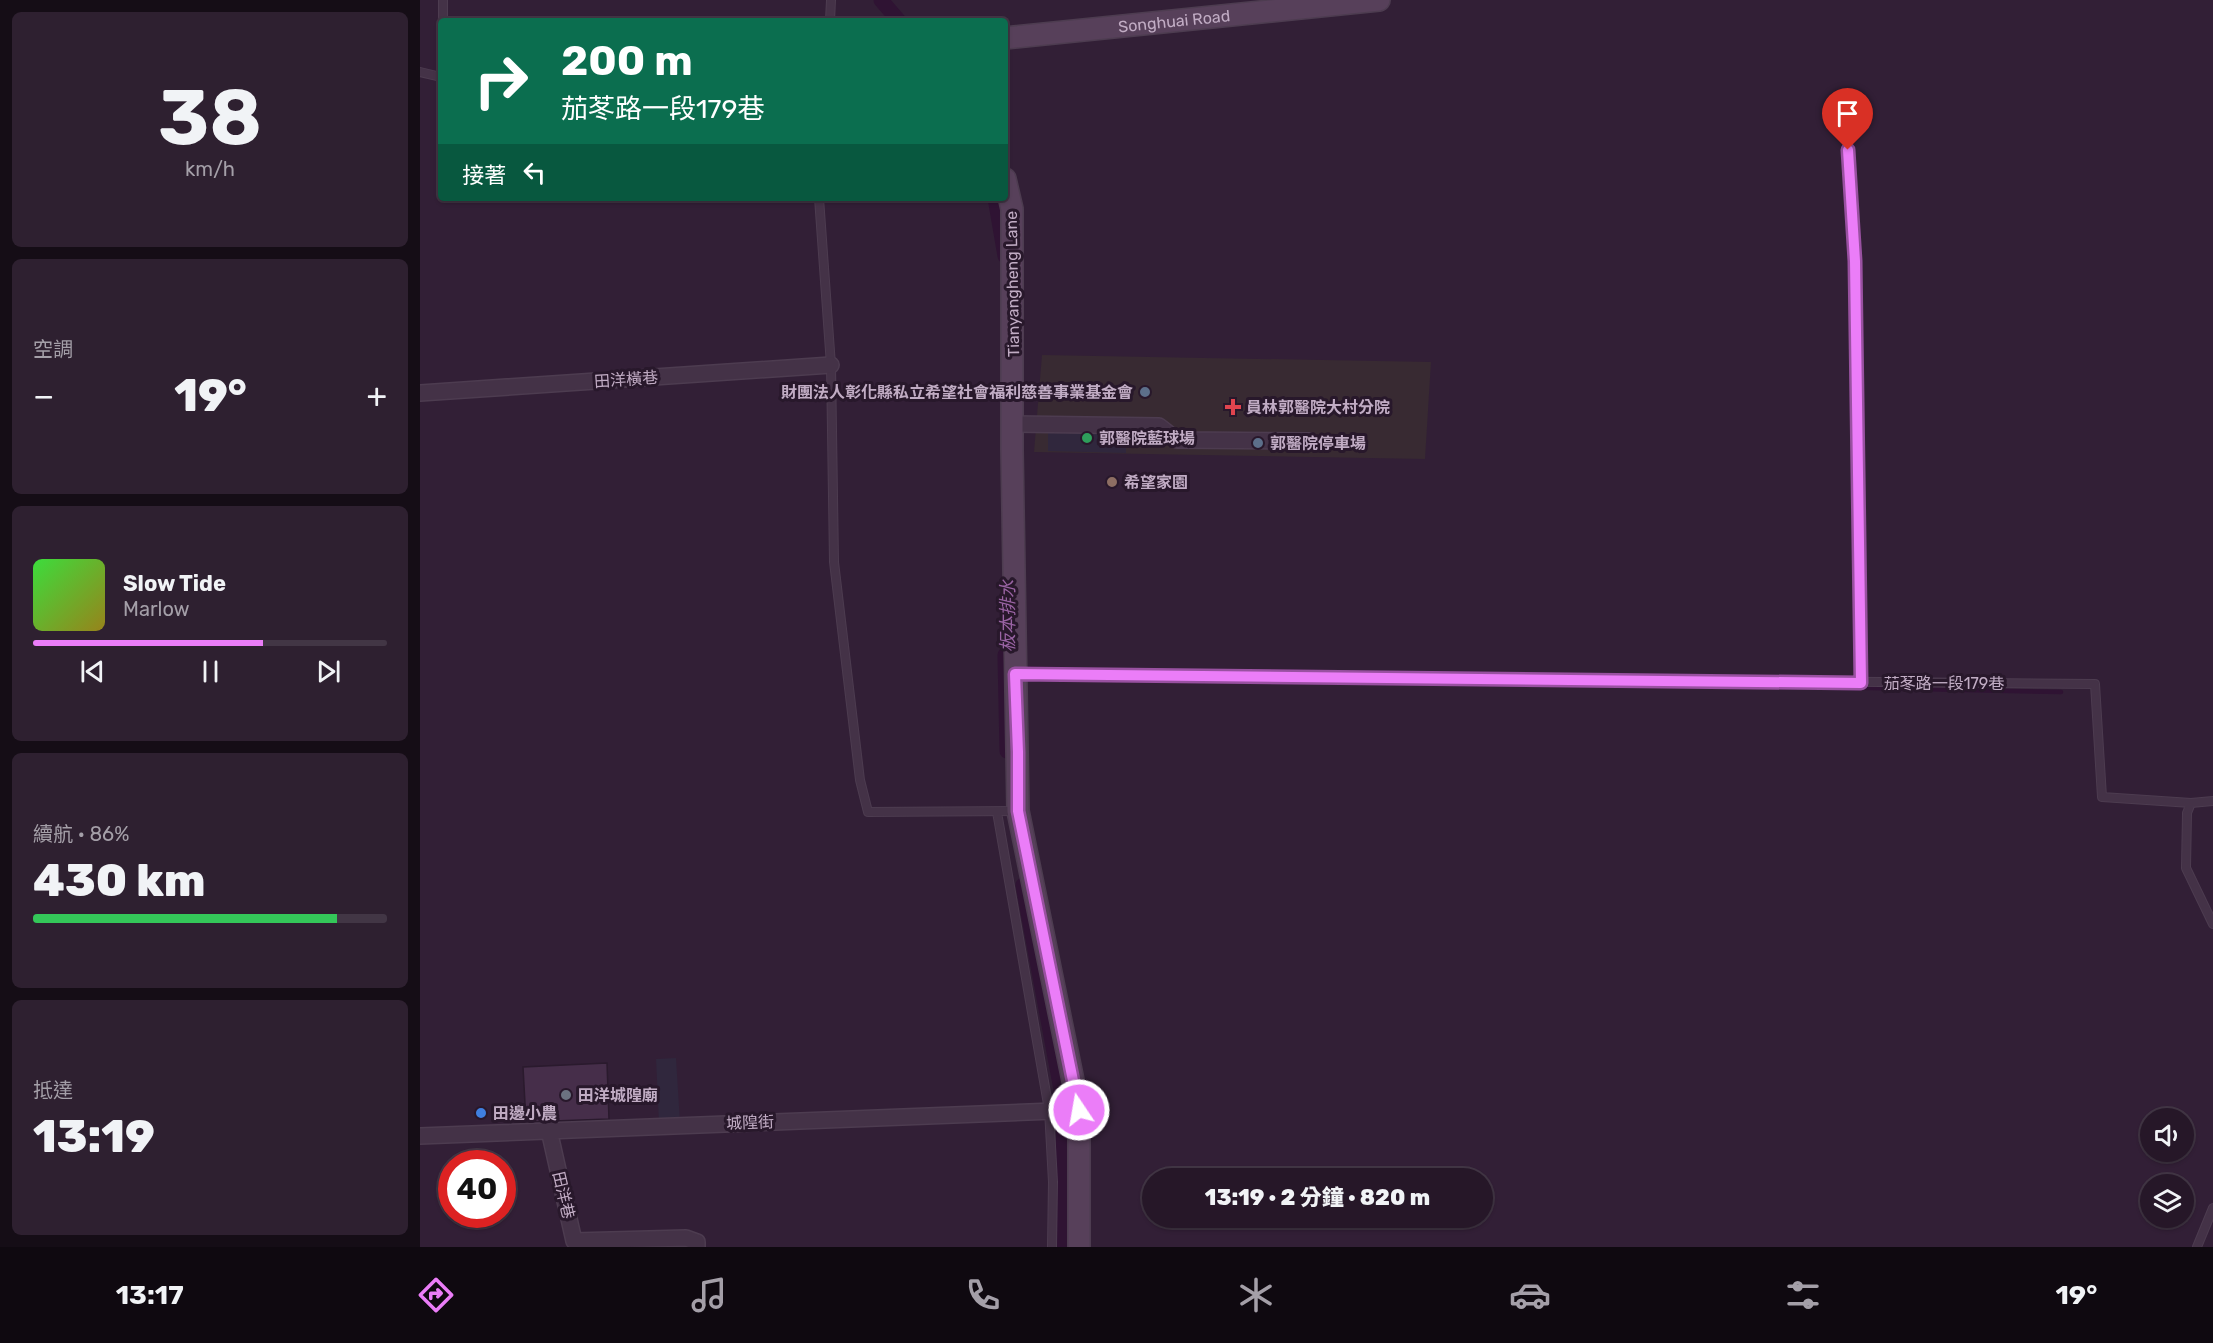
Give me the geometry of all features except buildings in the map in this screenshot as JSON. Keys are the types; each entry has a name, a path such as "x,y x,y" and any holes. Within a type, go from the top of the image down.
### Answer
{"street":[{"name":"Songhuai Road","path":"1008,38 1373,1"},
{"name":"Tianyangheng Lane","path":"1008,191 1012,209 1015,674 1018,752 1007,812 1079,1110 1079,1247"},
{"name":"田洋橫巷","path":"420,393 831,365"},
{"path":"1013,424 1159,426 1177,440 1309,441"},
{"name":"城隍街","path":"420,1136 1079,1110"},
{"name":"田洋巷","path":"549,1130 574,1241 686,1238 697,1242 697,1247"}],"lane":[{"path":"443,0 443,18"},
{"path":"830,18 831,0"},
{"path":"420,72 438,76"},
{"path":"1845,106 1855,261 1861,683"},
{"path":"819,201 831,365 834,562 860,780 868,812 1007,812 1049,1110 1053,1182 1052,1247"},
{"name":"茄苳路一段179巷","path":"1015,674 2095,684 2102,797 2191,803 2213,801"},
{"path":"2191,803 2187,813 2186,868 2213,924"},
{"path":"2197,1247 2213,1208"}],"shaded area":[{"name":"員林郭醫院大村分院","path":"1042,355 1431,362 1425,459 1034,452"},
{"name":"郭醫院藍球場","path":"1048,425 1126,425 1126,453 1048,451"},
{"path":"676,1058 680,1122 659,1123 656,1059"}],"waterway":[{"name":"板本排水","path":"881,0 896,18"},
{"name":"板本排水","path":"996,201 1005,256"},
{"name":"板本排水","path":"1005,655 1007,751"},
{"path":"1020,668 1131,671"},
{"path":"1689,684 2061,692"},
{"name":"板本排水","path":"1023,885 1064,1106 1062,1247"}],"place":[{"name":"財團法人彰化縣私立希望社會福利慈善事業基金會","path":"1145,392"},
{"name":"員林郭醫院大村分院","path":"1233,407"},
{"name":"郭醫院藍球場","path":"1087,438"},
{"name":"郭醫院停車場","path":"1258,443"},
{"name":"希望家園","path":"1112,482"},
{"name":"田洋城隍廟","path":"566,1095"},
{"name":"田邊小農","path":"481,1113"}],"route":[{"path":"1079,1110 1018,811 1015,674 1861,683 1855,261 1848,150"}]}
